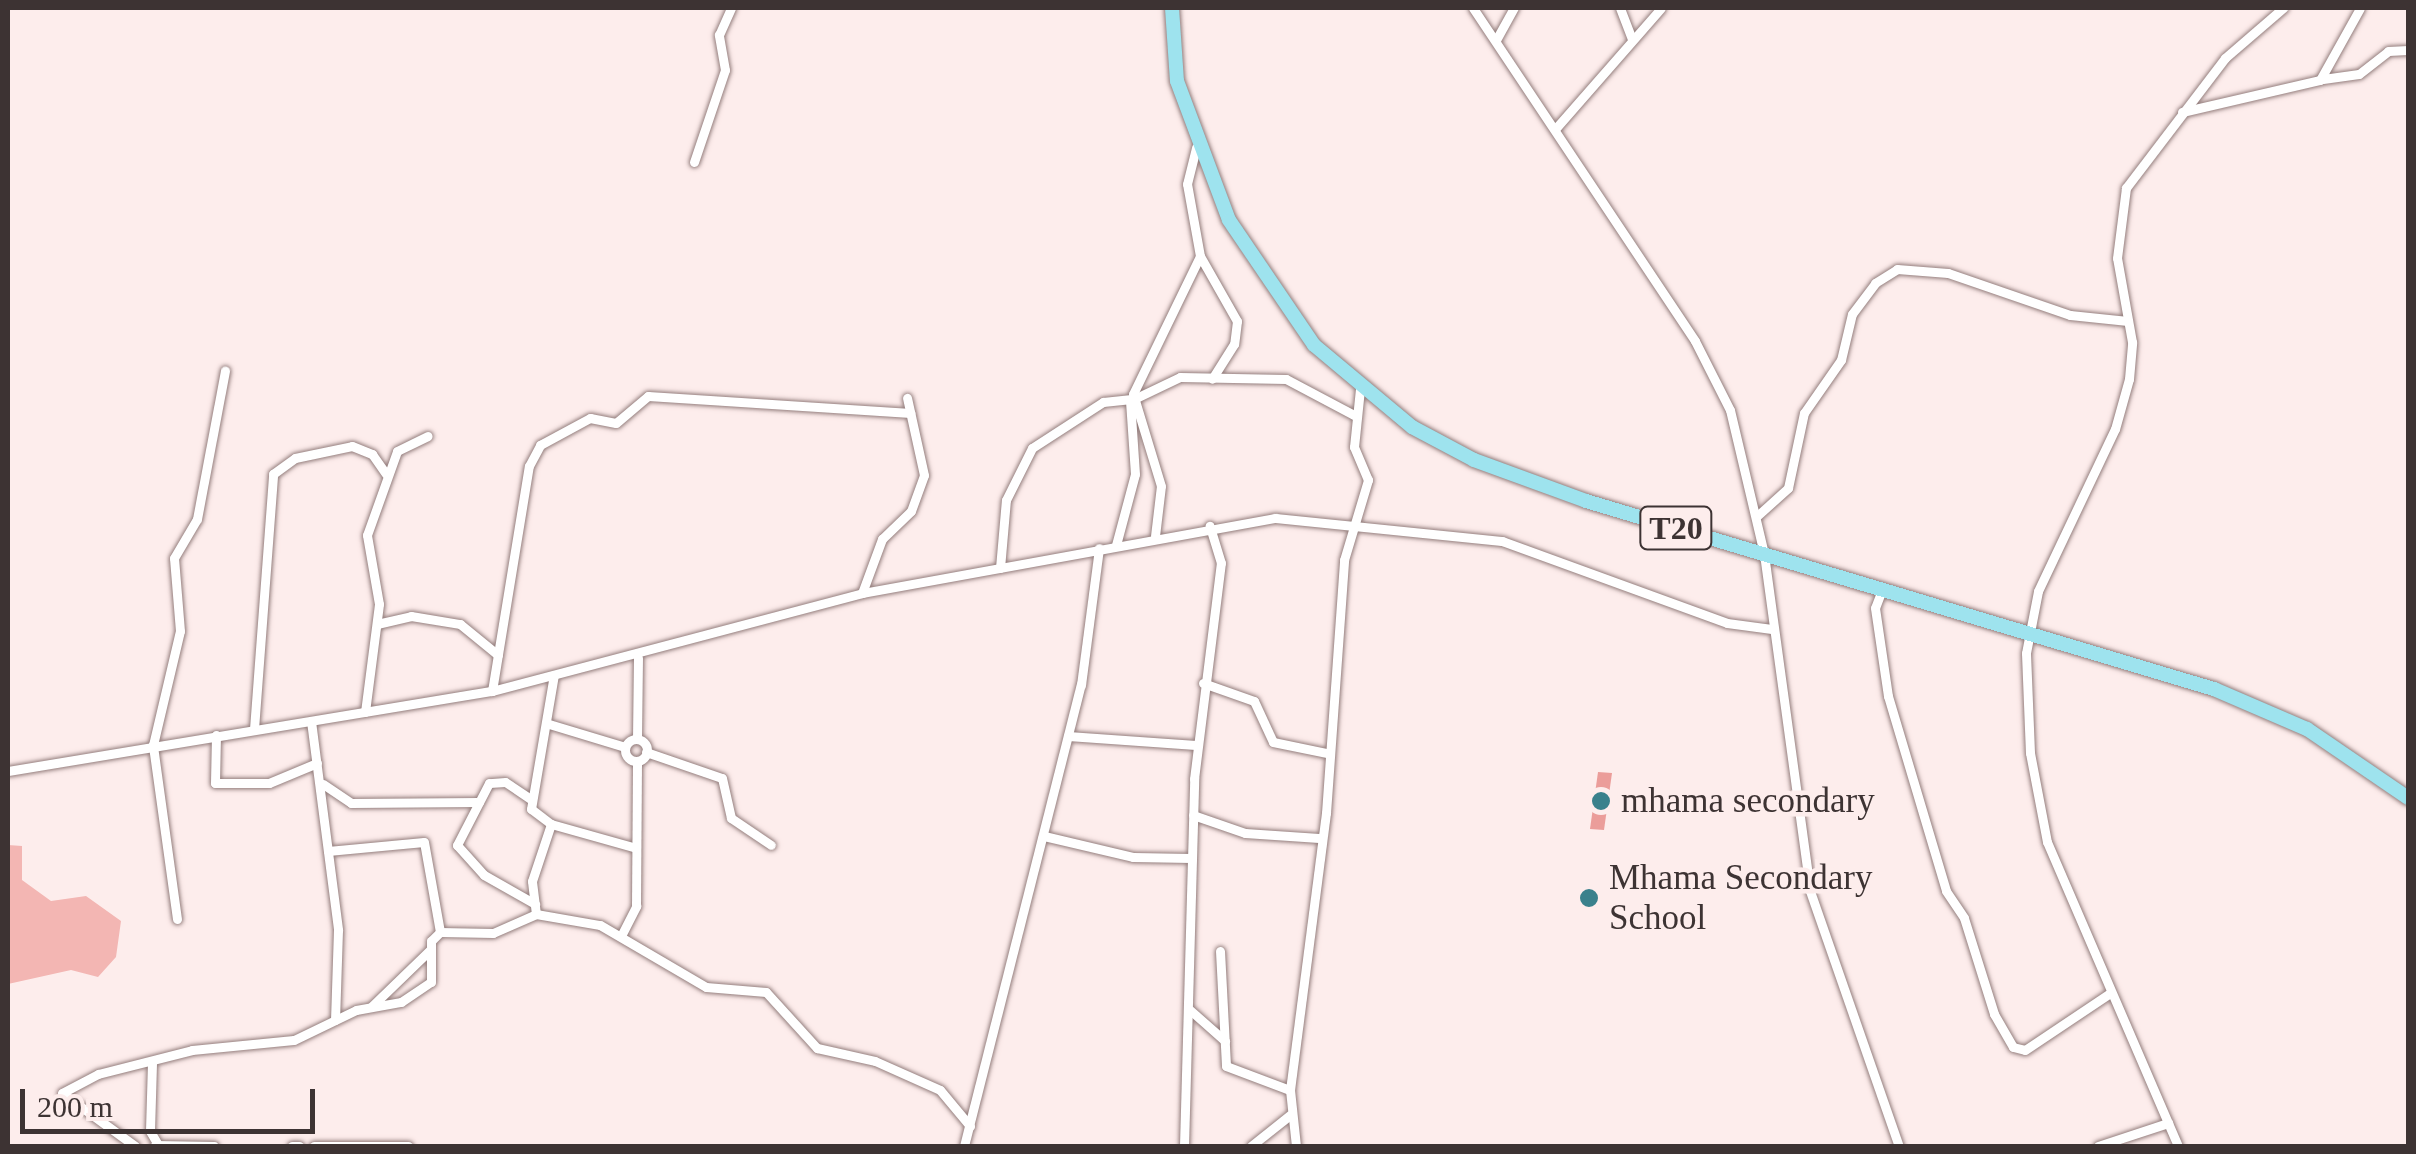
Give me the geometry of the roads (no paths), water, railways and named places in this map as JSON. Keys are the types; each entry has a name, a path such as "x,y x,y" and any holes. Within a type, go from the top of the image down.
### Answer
{"main road":[{"name":"T20","path":"1172,8 1177,82 1196,147 1259,270 1314,345 1360,389 1474,460 2262,707 2343,750 2408,796"}],"street":[{"path":"694,162 725,70 719,35 731,8"},
{"path":"1473,8 1556,128 1718,382 1757,516 1764,554 1810,892 1899,1146"},
{"path":"1496,40 1514,8"},
{"path":"1620,8 1632,40"},
{"path":"1556,128 1661,8"},
{"path":"2178,1146 2110,993 2041,822 2030,753 2029,632 2038,591 2124,403 2128,321 2117,258 2123,198 2225,58 2283,8"},
{"path":"2320,80 2360,8"},
{"path":"2182,112 2359,74 2388,51 2408,50"},
{"path":"1196,147 1188,184 1200,256 1237,321 1234,344 1212,379"},
{"path":"1116,546 1135,474 1132,400 1200,256"},
{"path":"1757,516 1785,494 1803,446 1804,413 1842,360 1852,314 1875,283 1898,269 1948,272 2070,315 2128,321"},
{"path":"177,920 153,746 180,632 174,558 197,519 226,371"},
{"path":"1000,568 1006,500 1032,448 1096,406 1132,400 1174,377 1292,380 1356,416"},
{"path":"1296,1146 1290,1090 1354,521 1368,473 1354,447 1360,389"},
{"path":"492,691 533,452 573,424 616,423 648,396 910,413"},
{"path":"862,592 882,539 921,490 923,459 906,398"},
{"path":"1132,400 1161,486 1154,536"},
{"path":"365,712 377,624 365,546 386,474 404,444 428,436"},
{"path":"254,729 273,474 295,458 352,446 372,454 386,474"},
{"path":"8,770 492,691 638,658 862,592 1210,526 1298,517 1502,541 1727,622 1772,629"},
{"path":"1184,1146 1196,745 1221,564 1210,526"},
{"path":"964,1146 1068,736 1099,548"},
{"path":"1883,587 1875,608 1890,704 1946,890 1964,918 1994,1014 2014,1047 2025,1050 2110,993"},
{"path":"377,624 411,616 460,624 498,655"},
{"path":"638,658 637,739 646,752 722,778 731,818 771,845"},
{"path":"554,676 549,724 532,800 533,815 551,824 634,847"},
{"path":"1203,683 1254,702 1273,742 1326,754"},
{"path":"311,721 339,946 335,1020"},
{"path":"549,724 625,747 637,761 636,906 621,936"},
{"path":"216,735 215,783 269,784 317,763"},
{"path":"1068,736 1196,745"},
{"path":"625,747 637,739"},
{"path":"637,761 646,752"},
{"path":"532,800 495,780 479,802 459,849 536,909 584,920 621,936 706,987 774,996 818,1048 882,1064 940,1090 970,1126"},
{"path":"321,782 352,803 479,802"},
{"path":"1193,814 1245,833 1319,838"},
{"path":"536,909 532,881 551,824"},
{"path":"1044,836 1134,858 1191,858"},
{"path":"328,852 424,842 440,932 430,949 368,1009"},
{"path":"440,932 493,932 536,909"},
{"path":"135,1146 62,1093 98,1074 214,1046 294,1040 335,1020 402,1002 431,982 430,949"},
{"path":"1220,952 1228,1069 1290,1090"},
{"path":"1190,1010 1226,1040"},
{"path":"152,1063 150,1131 155,1145 214,1146"},
{"path":"1251,1146 1290,1115"},
{"path":"2098,1146 2168,1122"},
{"path":"314,1146 408,1146"}],"place":[{"name":"mhama secondary","path":"1601,801"},
{"name":"Mhama Secondary School","path":"1589,898"}]}
